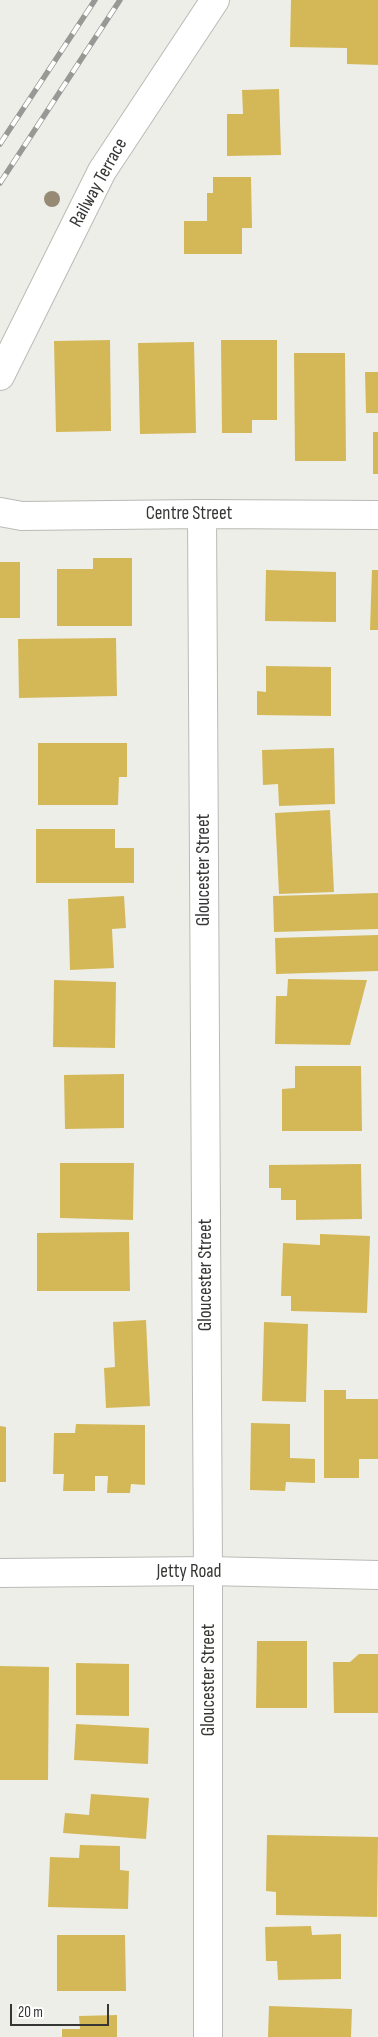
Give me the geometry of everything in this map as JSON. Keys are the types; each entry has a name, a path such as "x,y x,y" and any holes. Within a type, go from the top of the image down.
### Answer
{"street":[{"name":"Railway Terrace","path":"0,376 102,171 215,0"},
{"name":"Centre Street","path":"0,512 22,516 378,515"},
{"name":"Gloucester Street","path":"202,514 208,1571 208,2037"},
{"name":"Jetty Road","path":"0,1573 208,1571 378,1575"}],"building":[{"path":"291,0 378,0 378,65 347,64 347,48 290,47"},
{"path":"279,89 281,155 227,156 227,114 243,114 242,90"},
{"path":"213,177 251,177 252,228 242,228 242,254 184,254 184,221 207,221 207,193 213,193"},
{"path":"110,340 111,431 56,432 54,341"},
{"path":"221,340 277,340 277,420 252,420 252,433 222,433"},
{"path":"194,342 196,433 140,434 138,343"},
{"path":"294,353 345,353 346,461 295,461"},
{"path":"365,372 378,372 378,413 366,413"},
{"path":"373,432 378,432 378,474 373,474"},
{"path":"93,558 132,558 132,626 57,626 57,569 93,569"},
{"path":"0,562 20,562 20,618 0,618"},
{"path":"266,570 336,572 336,622 265,621"},
{"path":"372,570 378,570 378,630 370,630"},
{"path":"116,638 117,696 19,698 18,639"},
{"path":"266,666 331,667 331,716 257,715 257,691 266,692"},
{"path":"38,743 127,743 127,777 119,777 118,805 38,805"},
{"path":"334,748 335,804 279,806 278,784 263,785 262,750"},
{"path":"330,810 334,892 279,894 275,813"},
{"path":"36,829 115,829 115,848 134,848 134,883 36,883"},
{"path":"378,893 378,929 274,932 273,896"},
{"path":"124,896 126,928 112,929 114,968 70,970 68,899"},
{"path":"378,935 378,971 276,974 275,938"},
{"path":"288,979 367,980 350,1045 275,1044 276,996 287,996"},
{"path":"54,980 116,982 115,1048 53,1047"},
{"path":"295,1066 361,1066 362,1131 282,1131 282,1089 295,1088"},
{"path":"124,1074 124,1128 65,1129 64,1075"},
{"path":"60,1163 134,1163 133,1220 60,1218"},
{"path":"361,1164 362,1219 296,1220 296,1200 281,1200 281,1188 269,1188 269,1165"},
{"path":"129,1232 130,1291 37,1291 37,1233"},
{"path":"320,1234 370,1236 367,1313 291,1311 291,1296 281,1296 283,1243 320,1245"},
{"path":"146,1320 150,1406 106,1408 104,1368 115,1367 113,1322"},
{"path":"264,1322 308,1324 306,1402 262,1401"},
{"path":"324,1390 346,1390 346,1399 378,1399 378,1459 359,1459 359,1478 324,1478"},
{"path":"251,1423 290,1424 290,1458 315,1459 315,1483 286,1482 285,1491 250,1490"},
{"path":"76,1424 145,1425 145,1485 131,1484 130,1493 107,1493 108,1476 95,1476 95,1491 63,1491 64,1474 53,1474 54,1433 75,1433"},
{"path":"0,1426 6,1427 6,1482 0,1482"},
{"path":"257,1641 307,1641 307,1708 256,1708"},
{"path":"359,1654 378,1654 378,1713 334,1713 333,1662 350,1662"},
{"path":"76,1663 129,1664 129,1716 76,1715"},
{"path":"0,1666 49,1667 48,1780 0,1780"},
{"path":"76,1724 149,1728 148,1764 74,1760"},
{"path":"91,1794 149,1798 146,1839 63,1833 65,1813 89,1815"},
{"path":"267,1835 378,1837 377,1917 276,1915 276,1892 266,1891"},
{"path":"80,1845 120,1846 120,1870 129,1871 128,1909 48,1907 50,1857 79,1858"},
{"path":"311,1926 312,1935 341,1934 341,1979 278,1980 277,1961 266,1961 265,1927"},
{"path":"57,1935 125,1935 126,1991 57,1991"},
{"path":"269,2006 352,2009 351,2037 268,2037"},
{"path":"117,2015 117,2037 62,2037 62,2029 80,2029 79,2016"}],"railway":[{"path":"0,144 95,0"},
{"path":"0,183 120,0"}]}
